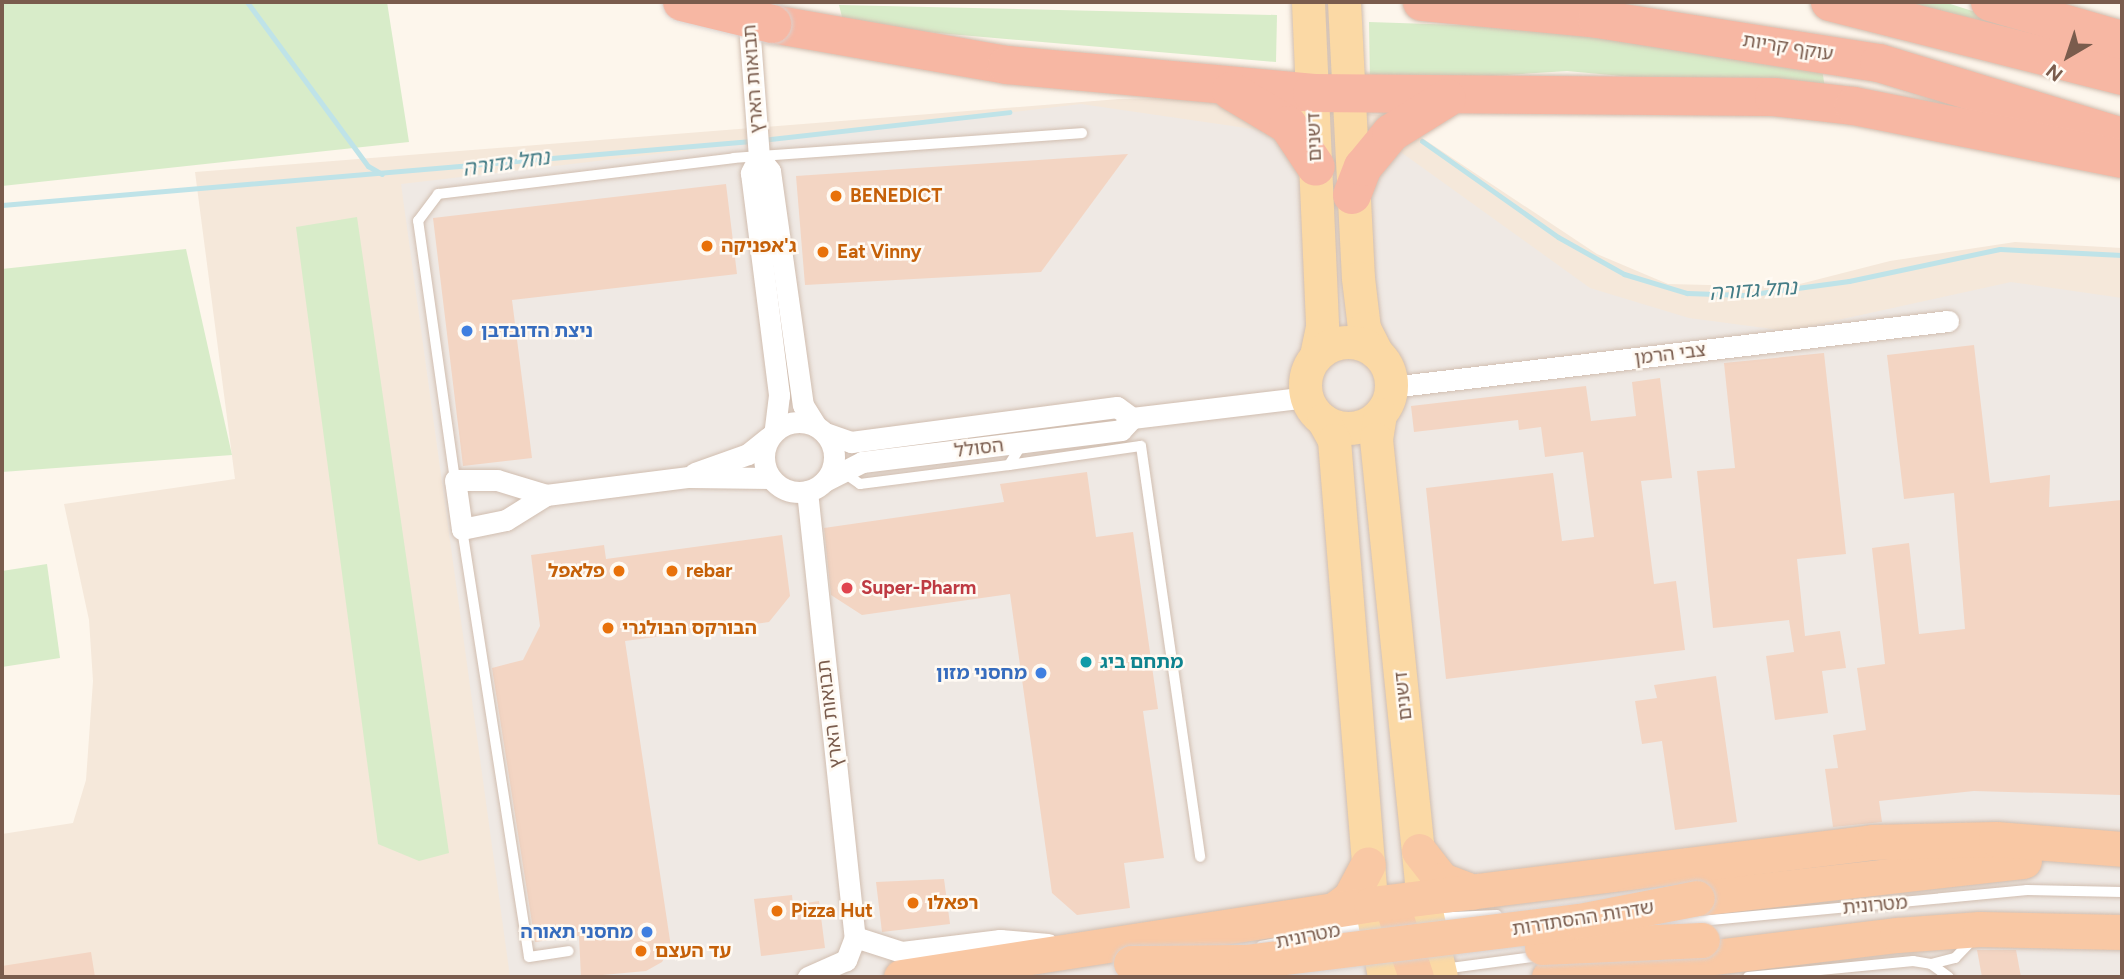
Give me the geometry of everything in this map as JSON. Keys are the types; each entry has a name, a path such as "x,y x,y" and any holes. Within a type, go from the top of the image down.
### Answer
{"highway":[{"path":"682,2 760,13 1007,65 1330,94 1774,97 1854,106 2122,159"},
{"name":"עוקף קריות","path":"1432,2 1879,63 2122,137"},
{"path":"1830,2 2122,76"},
{"path":"1990,2 2122,40"},
{"path":"1214,82 1278,116 1316,167"},
{"path":"1352,195 1363,167 1391,133 1413,113 1454,95"},
{"path":"901,977 1334,910 1399,913 1473,892 1873,842 1982,839 2122,849"},
{"path":"1419,851 1434,874 1473,892"},
{"name":"שדרות ההסתדרות","path":"1044,977 1131,963 1245,962 1579,921 1697,898 2011,860 2122,866"},
{"path":"1334,910 1350,898 1368,864"},
{"path":"1399,913 1408,975"},
{"name":"שדרות ההסתדרות","path":"1261,977 1463,953 1689,960 1915,919 2122,923"},
{"path":"1549,977 1980,929 2122,932"}],"main road":[{"name":"דשנים","path":"1308,2 1352,195 1364,328 1377,353"},
{"name":"דשנים","path":"1316,356 1322,327 1316,167 1344,2"},
{"path":"1315,409 1356,428 1386,400 1377,353 1344,342 1316,356 1307,371 1315,409 1334,440 1368,864 1399,913"},
{"name":"דשנים","path":"1386,400 1376,439 1419,851 1399,913"}],"street":[{"name":"תבואות הארץ","path":"760,13 755,116 758,153 751,173 779,395 772,434"},
{"name":"תבואות הארץ","path":"758,153 770,171 803,405 820,429"},
{"name":"צבי הרמן","path":"1386,400 1948,321"},
{"name":"הסולל","path":"820,429 851,442 1117,407 1132,418 1315,409"},
{"name":"הסולל","path":"824,481 1023,442 1121,430 1132,418"},
{"path":"689,477 794,422 820,429 834,453 824,481 787,491 770,478 763,459 772,434"},
{"path":"546,495 506,520 462,529 455,480 497,480 546,495 689,477 770,478"},
{"name":"תבואות הארץ","path":"824,481 855,937"},
{"path":"808,977 846,960 855,937 902,952 1000,940 1091,948"}],"lane":[{"path":"455,480 418,221 428,201 452,189 758,153 1082,133"},
{"path":"1009,465 1023,442"},
{"path":"824,481 860,484 1140,446 1200,857"},
{"path":"462,529 529,957 569,951"},
{"path":"1723,860 1869,836 1991,831 2122,839"},
{"name":"מטרונית","path":"1642,926 2027,890 2122,892"},
{"name":"מטרונית","path":"1177,977 1202,973 1273,941 1399,913 1514,914 1629,928 1554,953 1408,975"},
{"path":"1748,977 1931,964 1955,958 1980,929"},
{"path":"1931,964 1949,977"},
{"name":"מטרונית","path":"1202,973 1233,977"}],"shaded area":[{"path":"1194,98 1389,116 1597,254 1668,284 1788,287 1890,261 2015,242 2122,248 2122,977 2,977 2,834 73,823 86,780 93,681 89,620 64,504 235,479 195,172 1119,99"},
{"path":"1081,104 1398,150 1590,288 1689,318 1788,331 2011,282 2122,298 2122,977 510,977 401,184"}],"green space":[{"path":"2,2 387,2 409,142 2,186"},
{"path":"1873,2 1944,2 2064,40"},
{"path":"839,5 1277,15 1276,62 844,25"},
{"path":"1369,22 1489,26 1821,62 1826,95 1567,71 1370,84"},
{"path":"357,217 449,853 419,861 378,844 296,227"},
{"path":"186,249 232,455 2,472 2,269"},
{"path":"47,564 60,658 2,667 2,571"}],"building":[{"path":"1128,154 1041,272 805,285 796,176"},
{"path":"726,184 737,274 512,300 532,458 463,466 433,218"},
{"path":"1974,345 1990,483 2050,475 2049,507 2122,500 2121,795 1974,791 1879,801 1882,822 1833,827 1825,769 1838,768 1833,735 1866,730 1857,668 1885,664 1872,548 1909,543 1919,634 1965,629 1954,493 1904,499 1887,355"},
{"path":"1824,353 1846,554 1797,559 1805,636 1840,631 1846,668 1822,671 1828,713 1775,720 1766,656 1794,652 1789,620 1713,628 1697,471 1735,468 1724,363"},
{"path":"1660,378 1672,478 1641,481 1654,584 1676,581 1685,650 1446,679 1426,488 1553,473 1562,541 1594,537 1583,452 1545,457 1541,427 1519,430 1518,420 1414,432 1411,406 1586,386 1591,421 1636,416 1632,382"},
{"name":"מתחם ביג","path":"1087,472 1096,537 1133,532 1158,709 1143,711 1164,858 1124,863 1130,908 1077,915 1052,893 1010,594 862,615 831,595 824,528 1004,502 1000,484"},
{"path":"782,535 790,596 769,622 625,641 671,947 662,962 646,971 581,977 579,936 535,942 492,668 523,660 540,626 531,555 604,545 606,559"},
{"path":"1716,676 1737,822 1675,830 1662,741 1642,744 1635,701 1657,698 1654,685"},
{"name":"רפאלו","path":"944,879 950,924 882,932 876,882"},
{"path":"792,895 793,905 819,901 825,948 761,956 754,899"},
{"path":"1977,950 2016,950 2021,977 1982,977"},
{"path":"91,952 95,977 2,977 2,966"}],"waterway":[{"path":"247,2 368,166 382,174"},
{"name":"נחל גדורה","path":"761,140 1009,112"},
{"name":"נחל גדורה","path":"2,205 751,141"},
{"name":"נחל גדורה","path":"1422,141 1558,237 1624,274 1687,293 1745,295 1849,281 2000,249 2122,255"}],"place":[{"name":"BENEDICT","path":"836,196"},
{"name":"ג'אפניקה","path":"707,246"},
{"name":"Eat Vinny","path":"823,252"},
{"name":"ניצת הדובדבן","path":"467,331"},
{"name":"פלאפל","path":"619,571"},
{"name":"rebar","path":"672,571"},
{"name":"Super-Pharm","path":"847,588"},
{"name":"הבורקס הבולגרי","path":"608,628"},
{"name":"מתחם ביג","path":"1086,662"},
{"name":"מחסני מזון","path":"1041,673"},
{"name":"רפאלו","path":"913,903"},
{"name":"Pizza Hut","path":"777,911"},
{"name":"מחסני תאורה","path":"647,932"},
{"name":"עד העצם","path":"641,951"}]}
